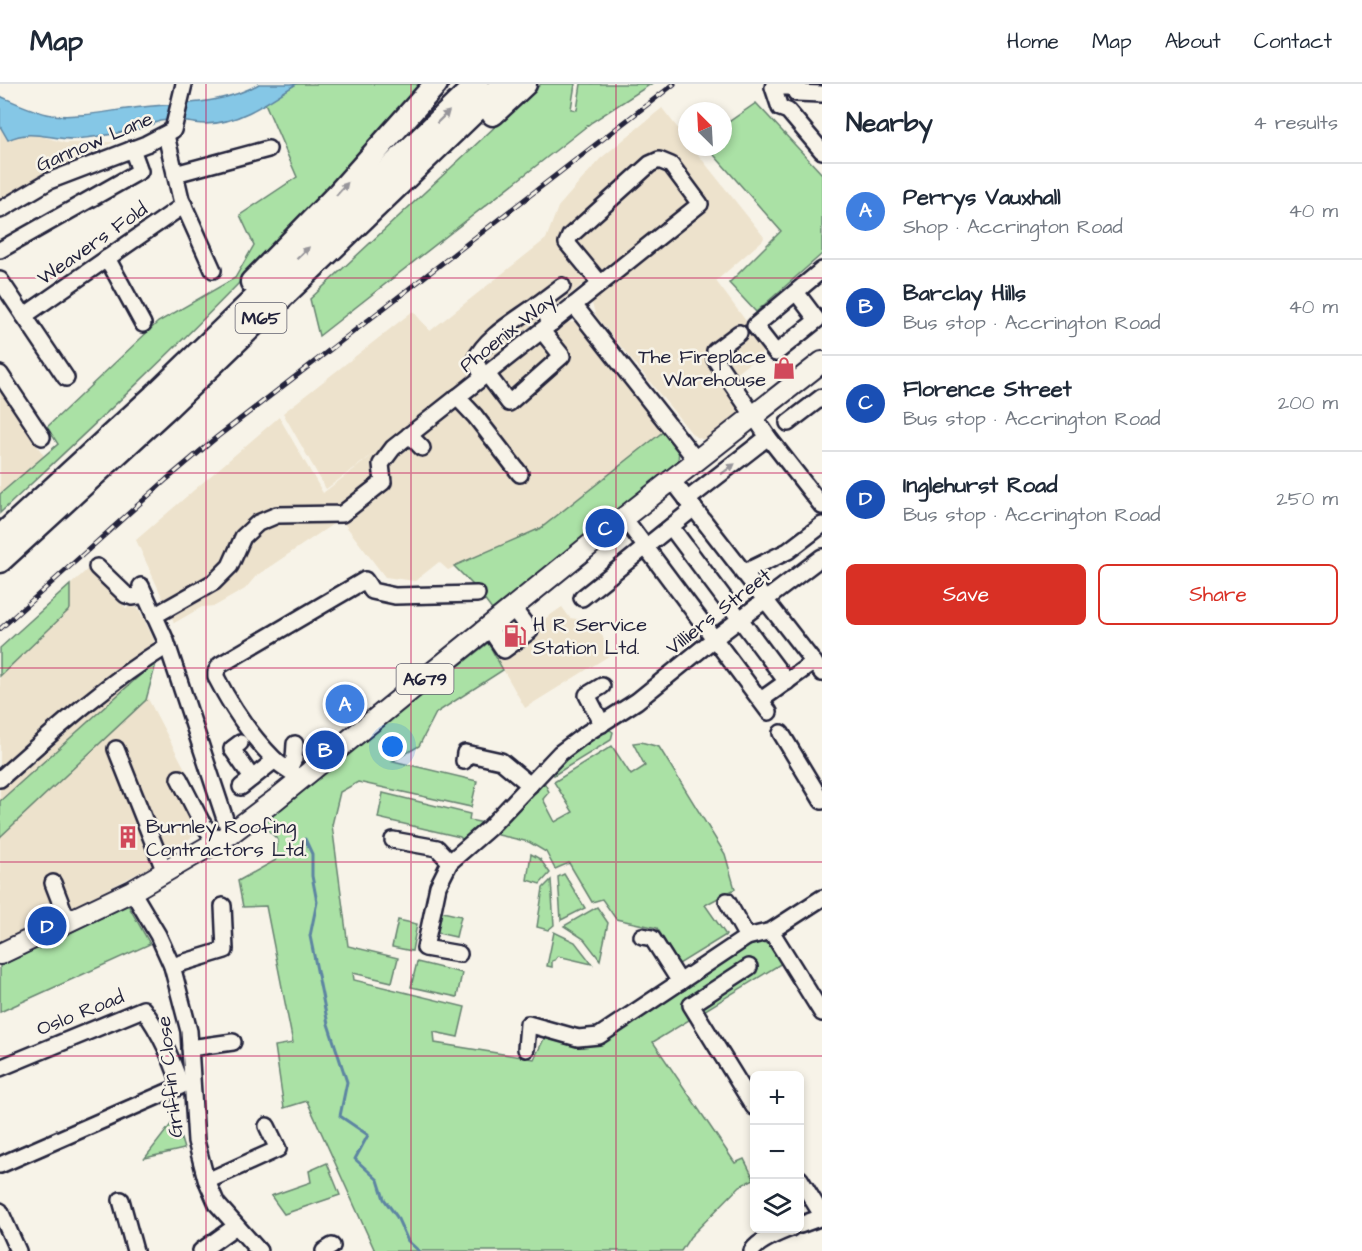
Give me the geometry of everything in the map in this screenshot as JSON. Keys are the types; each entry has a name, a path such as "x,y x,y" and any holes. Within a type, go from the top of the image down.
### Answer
{"highway":[{"path":"0,524 159,376 226,309 337,195 436,84"},
{"path":"10,540 98,482 163,424 500,85"},
{"name":"M65","path":"0,561 10,540 162,388 500,85"}],"main road":[{"name":"A679","path":"0,954 132,891 223,838 295,775 497,639 522,619 624,518 754,417 819,370"}],"street":[{"path":"184,84 170,133 175,174 184,205 213,270"},
{"path":"822,94 798,88 773,87 780,108 788,111 822,152"},
{"path":"788,111 798,88"},
{"name":"Gannow Lane","path":"0,210 49,181 170,133"},
{"path":"0,250 140,171 132,149"},
{"path":"175,174 268,149"},
{"path":"574,305 700,204 671,165 659,160 650,164 570,236 567,243 600,283"},
{"name":"Weavers Fold","path":"24,316 184,205"},
{"path":"107,258 143,324"},
{"path":"796,292 817,320 776,353 755,326 822,270"},
{"path":"0,280 66,378"},
{"path":"538,304 562,356 509,403 485,376 475,360 480,348 538,304 562,286"},
{"name":"Phoenix Way","path":"154,616 214,582 230,566 243,537 258,523 277,515 342,514 383,482 381,464 393,448 574,305 697,462"},
{"path":"739,333 715,351 714,355 768,437 822,506"},
{"path":"0,374 5,394 42,437"},
{"path":"457,397 475,416 520,474"},
{"path":"788,423 822,397"},
{"path":"408,435 422,448"},
{"path":"582,598 671,527 691,504 768,437"},
{"path":"624,518 765,706 787,682 818,668 672,480"},
{"path":"742,573 788,551 822,525"},
{"path":"671,527 787,682"},
{"name":"Villiers Street","path":"459,954 424,948 438,886 450,862 489,828 560,753 638,701 715,638 822,556"},
{"path":"97,567 126,595 132,597 143,591 167,646 223,838"},
{"path":"295,775 274,760 239,715 216,677 220,665 364,580 372,591 395,596 477,594"},
{"path":"497,639 504,650 530,631 522,619"},
{"path":"0,779 81,706 132,667 167,646"},
{"path":"602,686 586,695 602,724"},
{"path":"781,733 822,801"},
{"path":"240,742 232,749 246,782 274,760"},
{"path":"294,744 295,775"},
{"path":"116,749 165,872"},
{"path":"464,761 465,753 501,761 530,785"},
{"path":"179,778 201,821 223,838"},
{"path":"393,840 437,848 450,862"},
{"path":"52,883 68,922"},
{"name":"Griffin Close","path":"132,891 158,935 172,966 189,1031 196,1141 207,1181 217,1204 259,1251"},
{"path":"526,1049 528,1024 578,1038 599,1036 747,937 771,931 822,898"},
{"path":"727,901 747,937"},
{"path":"172,966 225,950 223,906"},
{"path":"771,931 822,1013"},
{"path":"642,936 652,938 680,982"},
{"path":"749,968 691,1005 750,1101"},
{"name":"Oslo Road","path":"0,1068 143,1009 156,1026 166,1045 181,1086 0,1165"},
{"path":"190,1048 233,1042"},
{"path":"207,1181 278,1149 267,1126"},
{"path":"804,1186 822,1216 804,1223"},
{"path":"121,1200 135,1251"},
{"path":"0,1211 18,1251"},
{"path":"201,1251 236,1226"},
{"path":"752,1251 778,1233"}],"shaded area":[{"path":"662,108 678,128 678,156 699,156 764,237 716,281 767,349 724,383 744,411 707,439 693,435 596,316 592,304 595,298 583,284 456,386 468,399 564,323 576,322 582,326 664,431 541,528 448,570 439,562 415,581 385,577 343,522 336,522 256,576 245,589 215,606 202,607 174,623 136,540 279,417 323,493 383,447 326,489 283,413 413,311 430,331 546,239 558,207 600,159"},
{"path":"0,124 65,143 114,142 46,174 0,201"},
{"path":"0,389 44,456 0,494"},
{"path":"88,569 126,608 131,606 139,609 154,640 151,650 130,666 137,678 0,801 0,676 70,609 70,585"},
{"path":"562,607 570,618 590,621 597,626 612,654 525,708 488,643 525,612 536,625"},
{"path":"147,697 212,820 165,859 70,909 0,941 0,837"}],"green space":[{"path":"296,84 423,84 240,282 152,370 0,513 0,494 58,444 47,427 158,322 235,278 254,245 240,215 297,177 265,103"},
{"path":"541,84 575,84 571,109 577,110 581,84 651,84 592,122 319,336 310,299"},
{"path":"756,103 822,174 822,254 756,312 729,283 781,231 715,156 732,156 732,120"},
{"path":"664,431 679,449 678,462 674,467 551,567 492,610 475,587 454,566 541,528"},
{"path":"70,585 70,609 0,676 0,648"},
{"path":"488,643 503,670 436,713 419,746 393,761 477,781 471,807 358,782 340,792 332,825 348,946 398,958 392,982 353,973 354,980 465,1007 458,1037 434,1032 435,1043 534,1059 545,1037 583,1045 745,945 761,940 781,951 787,960 653,1042 735,1163 744,1159 750,1171 750,1181 740,1186 690,1237 681,1251 375,1251 307,1101 284,1108 275,1046 293,1043 266,906 243,907 238,881 276,860 278,840 260,822"},
{"path":"157,660 146,700 0,837 0,801"},
{"path":"607,728 613,732 611,740 554,775 552,769 559,761"},
{"path":"641,742 659,747 725,854 735,889 705,905 726,935 679,964 657,928 616,919 602,899 592,902 569,863 555,869 546,852 529,842 494,834 541,783 545,784 549,792 543,799 555,822 573,812 554,782 612,746 631,775 645,766 633,743"},
{"path":"383,793 470,814 469,820 484,823 464,841 460,837 378,818"},
{"path":"531,854 540,859 550,873 540,884 527,880"},
{"path":"564,874 585,908 561,920 558,877"},
{"path":"551,880 554,925 548,930 537,927 543,888"},
{"path":"128,905 150,944 0,1012 0,966"},
{"path":"597,907 608,923 600,960 584,939 564,926"},
{"path":"438,911 461,916 456,937 433,932"},
{"path":"398,920 417,924 412,951 392,947"},
{"path":"554,932 575,942 592,964 558,956 552,961 552,967 547,966"},
{"path":"417,962 462,973 457,997 411,987"},
{"path":"175,1119 184,1149 145,1158"},
{"path":"327,1163 340,1195 284,1214 271,1196 311,1182 309,1171"}],"water":[{"path":"259,84 296,84 241,116 217,123 199,124 166,120 143,128 92,137 66,139 25,135 8,140 0,126 0,96 45,114 75,115 217,99 246,91"}],"waterway":[{"path":"305,839 312,854 312,876 317,902 310,936 328,1024 347,1082 340,1116 368,1135 355,1159 378,1180 384,1199 397,1217 408,1241 419,1251"}],"railway":[{"path":"0,629 217,437 674,84"}],"place":[{"name":"The Fireplace Warehouse","path":"784,368"},
{"name":"Florence Street","path":"605,528"},
{"name":"H R Service Station Ltd.","path":"515,636"},
{"name":"Perrys Vauxhall","path":"345,704"},
{"name":"Barclay Hills","path":"325,750"},
{"name":"Burnley Roofing Contractors Ltd.","path":"128,837"},
{"name":"Inglehurst Road","path":"47,926"}]}
